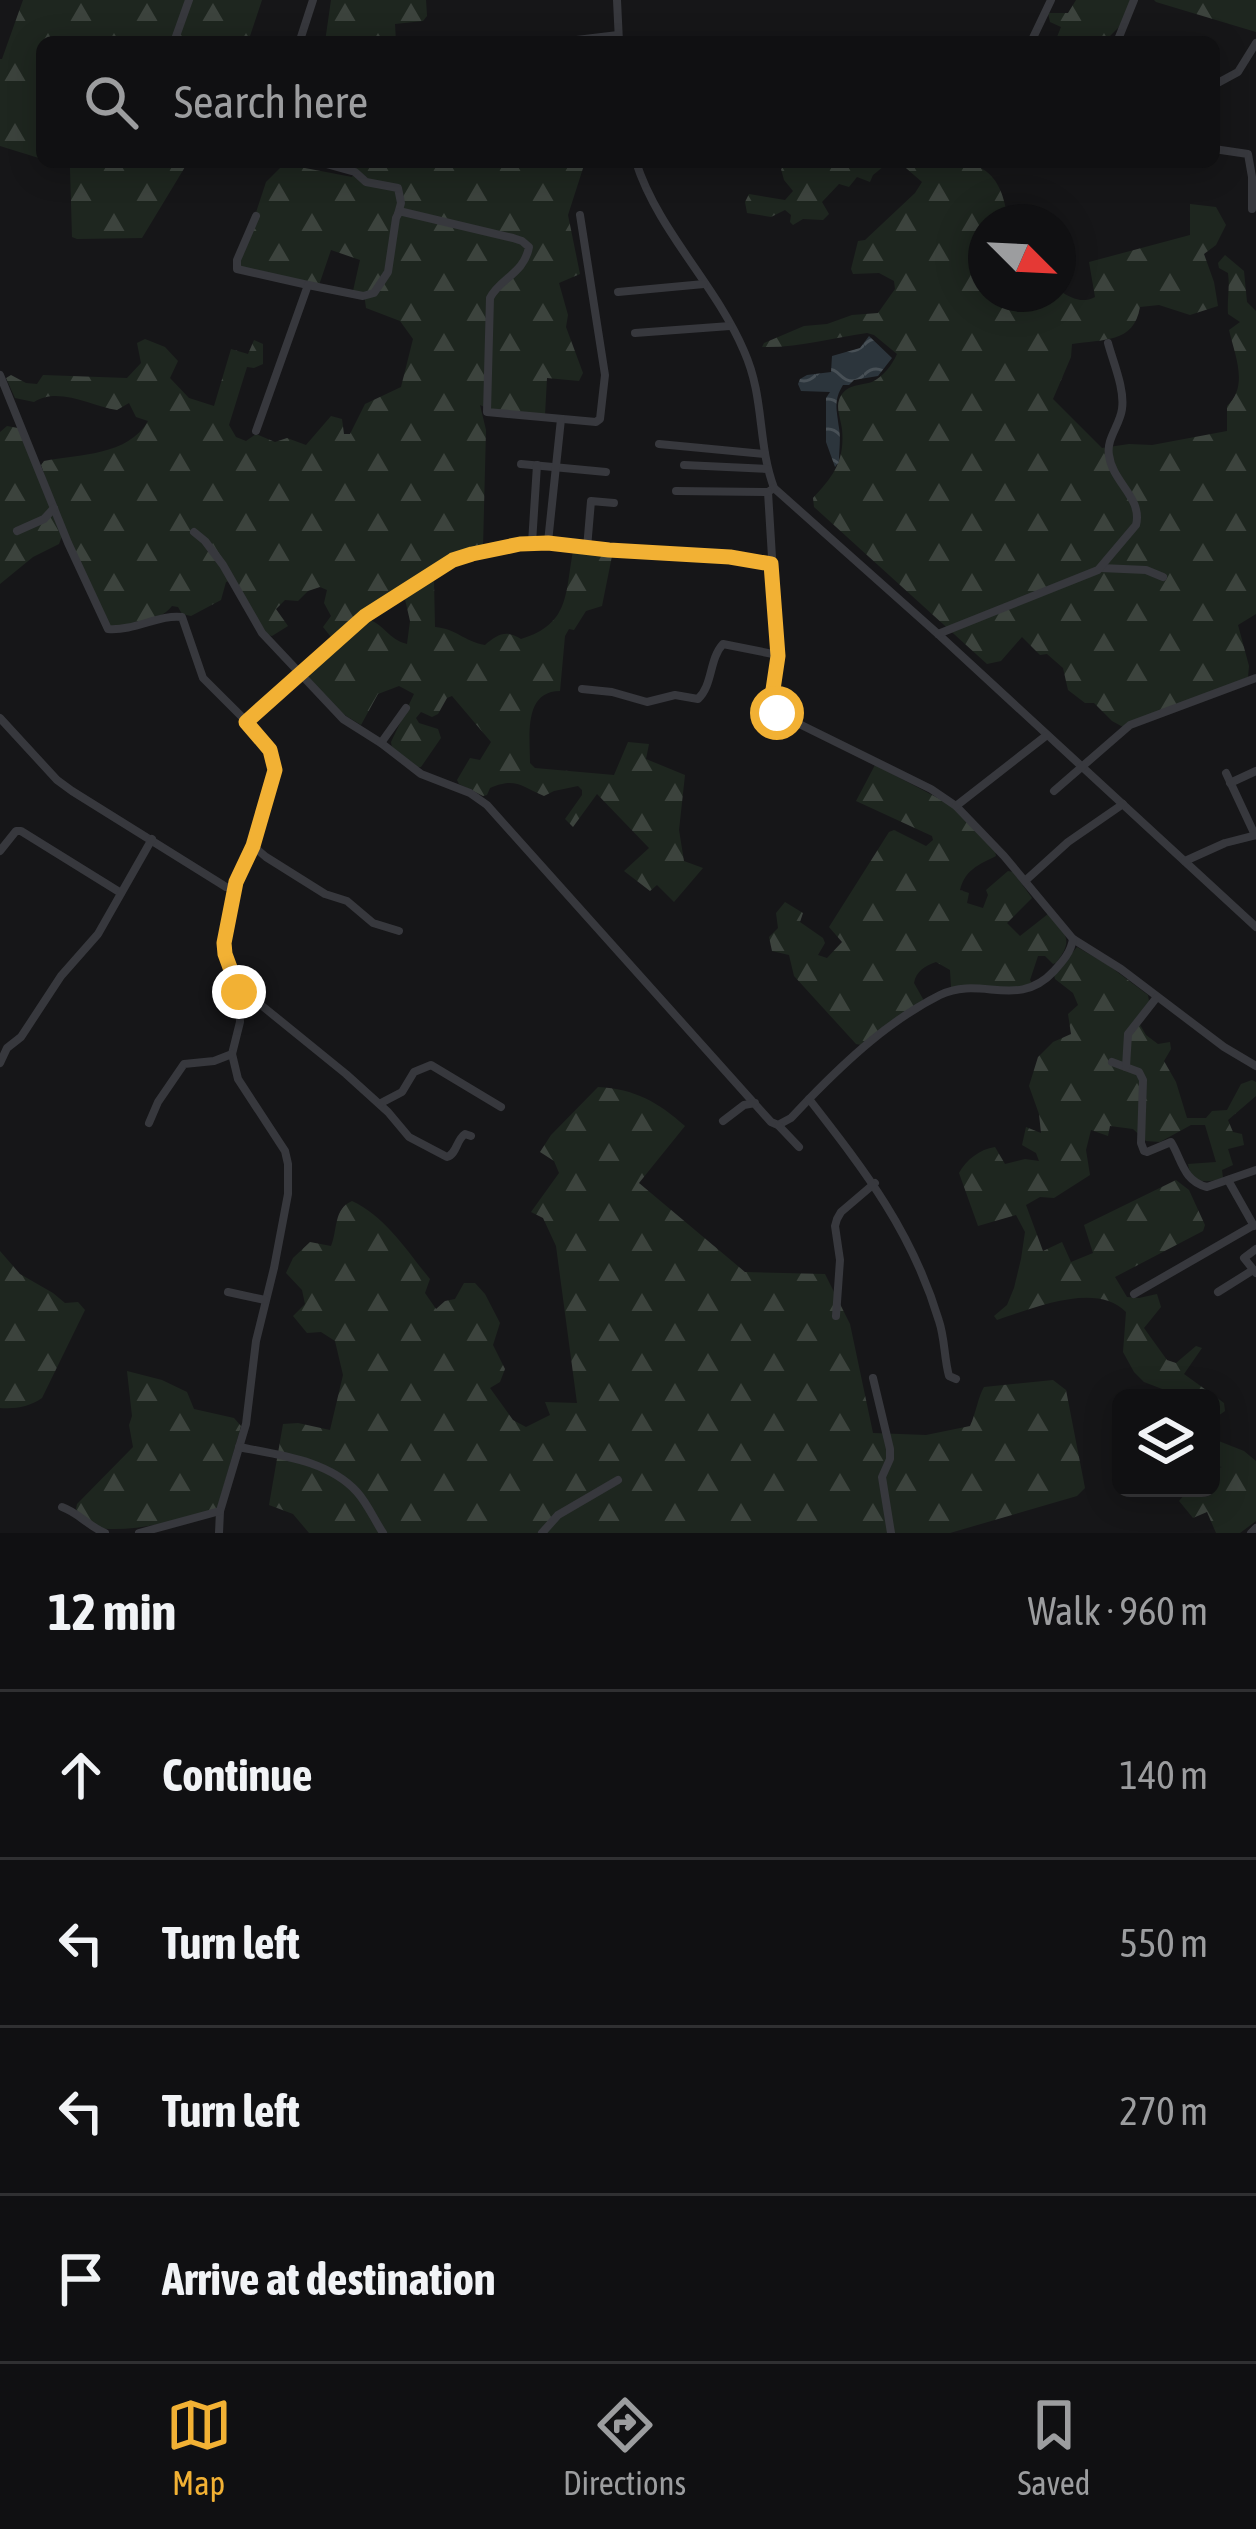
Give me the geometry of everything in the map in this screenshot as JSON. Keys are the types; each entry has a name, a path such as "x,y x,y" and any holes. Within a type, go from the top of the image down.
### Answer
{"street":[{"path":"176,36 189,0"},
{"path":"301,36 313,0"},
{"path":"617,0 619,36"},
{"path":"1034,36 1051,0"},
{"path":"1120,36 1134,0"},
{"path":"1220,82 1238,72 1256,43"},
{"path":"1220,150 1250,156 1252,209"},
{"path":"256,216 237,269 363,296 374,293 388,272 401,202 398,188 366,182 341,168"},
{"path":"638,168 660,214 738,337 754,375 771,490 778,656 771,703 777,713 956,806 1072,939 1256,1066"},
{"path":"397,216 414,214 527,244 524,262 490,298 487,412 592,423 598,421 605,375 580,215"},
{"path":"618,292 704,284"},
{"path":"256,431 308,285"},
{"path":"635,333 730,326"},
{"path":"1100,568 1136,525 1138,515 1108,454 1123,408 1108,343"},
{"path":"0,375 108,628 133,628 173,615 182,617 203,678 270,750 275,765 253,846 235,888 224,943 239,992 240,1022 232,1054 238,1079 288,1157 288,1194 256,1341 249,1405 220,1511 219,1533"},
{"path":"548,543 562,419"},
{"path":"659,444 765,454"},
{"path":"521,464 606,472"},
{"path":"532,543 537,465"},
{"path":"684,466 767,469"},
{"path":"676,491 771,490 938,634 1256,927"},
{"path":"587,548 591,501 614,503"},
{"path":"17,530 44,519 54,508"},
{"path":"194,532 223,565 262,633 343,719 421,774 470,793 487,805 771,1122 799,1147"},
{"path":"246,722 365,616 453,560 497,548 548,543 771,564"},
{"path":"938,634 1100,568 1146,570 1163,578"},
{"path":"582,689 647,702 675,695 698,699 723,644 778,656"},
{"path":"1054,791 1130,725 1256,678"},
{"path":"382,743 406,708"},
{"path":"0,718 57,780 226,887 235,888"},
{"path":"956,806 1047,735"},
{"path":"1230,783 1256,771"},
{"path":"1185,861 1256,835 1226,773"},
{"path":"1025,881 1068,842 1123,804"},
{"path":"1246,815 1256,810"},
{"path":"0,851 21,831 122,893"},
{"path":"0,1063 61,976 98,934 152,839"},
{"path":"253,846 325,893 347,901 374,923 399,931"},
{"path":"778,1126 871,1039 943,994 968,988 1022,991 1041,983 1071,948 1072,939"},
{"path":"239,992 279,1019 380,1104 409,1137 447,1157 461,1136 471,1136"},
{"path":"1126,1067 1129,1034 1157,997"},
{"path":"149,1123 184,1064 232,1054"},
{"path":"1112,1062 1139,1072 1143,1080 1144,1151 1171,1142 1186,1175 1207,1186 1256,1170"},
{"path":"380,1104 400,1094 411,1075 430,1065 501,1108"},
{"path":"809,1099 874,1184 898,1224 933,1302 947,1370 956,1379"},
{"path":"722,1121 754,1102"},
{"path":"1134,1294 1255,1226 1228,1180"},
{"path":"836,1316 837,1219 874,1184"},
{"path":"1218,1292 1255,1271 1244,1258 1256,1249"},
{"path":"229,1292 266,1300"},
{"path":"873,1378 890,1449 882,1477 891,1533"},
{"path":"239,1447 302,1460 334,1475 356,1490 383,1533"},
{"path":"542,1533 558,1515 618,1480"},
{"path":"62,1507 105,1533"},
{"path":"140,1533 220,1511"}],"green space":[{"path":"23,0 262,0 250,36 36,36 36,157 0,146 2,59"},
{"path":"331,0 426,0 423,21 395,24 396,36 326,36"},
{"path":"1076,0 1132,0 1121,25 1110,36 1057,36 1061,27 1050,22 1048,13 1068,13"},
{"path":"1256,0 1256,32 1156,2"},
{"path":"70,168 184,168 142,238 72,237"},
{"path":"280,168 352,177 356,168 583,168 568,215 580,274 559,283 568,315 566,327 583,373 579,381 547,378 545,415 480,405 486,430 483,547 448,557 387,595 336,636 331,637 323,627 331,616 324,603 327,590 320,587 298,601 285,600 276,609 288,626 272,636 233,580 226,582 221,600 191,616 172,606 152,620 111,627 69,542 41,465 116,447 148,421 136,417 129,403 117,410 64,396 34,402 15,398 6,378 11,375 37,384 43,375 127,378 141,363 137,343 145,339 165,347 178,361 170,378 189,398 214,406 231,349 248,354 254,340 263,344 263,364 247,367 229,425 236,437 246,441 256,434 275,442 287,438 306,445 331,416 342,419 344,434 350,434 365,404 401,387 413,339 400,321 366,308 364,293 353,291 360,260 331,250 319,285 238,267 266,182"},
{"path":"882,168 870,182 857,177 849,187 839,184 822,202 829,214 823,220 803,219 793,225 785,210 771,217 747,213 749,194 785,200 793,191 781,169"},
{"path":"906,168 980,168 996,182 1004,204 968,204 968,312 1076,312 1076,299 1095,297 1089,262 1190,235 1190,204 1216,207 1226,225 1216,245 1204,254 1218,306 1190,315 1159,305 1140,307 1124,334 1072,344 1053,399 1102,448 1152,445 1227,431 1227,406 1239,380 1229,330 1240,322 1228,314 1228,273 1218,263 1225,255 1244,271 1247,302 1256,311 1256,614 1238,625 1248,677 1123,727 1094,703 1085,703 1068,690 1063,668 1022,637 1001,661 987,664 814,507 813,498 840,459 839,400 849,388 880,377 897,354 867,333 762,347 804,326 878,313 895,289 894,281 879,273 853,274 858,241 865,240 922,182"},
{"path":"7,426 18,428 62,536 59,544 33,557 0,584 0,432"},
{"path":"573,551 612,556 602,606 586,611 565,636 560,691 540,699 531,717 530,763 535,768 614,775 628,742 649,744 646,759 685,775 679,830 684,861 703,868 674,902 657,885 650,891 624,871 649,848 597,794 573,827 565,819 582,795 578,786 544,796 506,783 483,796 459,784 470,758 480,760 491,742 452,696 438,714 432,717 421,712 416,718 438,729 441,738 418,767 392,748 391,742 414,694 399,686 378,694 361,725 343,714 309,679 310,672 367,619 407,644 410,621 404,595 428,580 434,581 435,627 485,645 502,634 521,639 537,633 562,606"},
{"path":"875,765 955,807 995,851 996,856 965,878 960,890 969,893 967,903 983,908 986,890 1008,871 1013,872 1032,898 1007,923 1020,936 1048,914 1066,942 1056,963 1038,956 1030,980 1033,985 1028,987 953,988 950,970 936,962 928,965 914,983 922,1003 861,1045 794,976 789,955 772,951 769,937 778,928 776,913 785,902 803,913 800,922 823,938 818,955 827,958 842,942 829,927 889,832 894,830 926,846 933,840 856,801"},
{"path":"1077,947 1148,995 1149,1001 1136,1018 1158,1044 1170,1042 1164,1061 1187,1118 1206,1118 1212,1111 1227,1110 1241,1084 1256,1082 1256,1096 1228,1120 1233,1132 1242,1134 1244,1145 1228,1149 1233,1165 1222,1170 1223,1178 1201,1181 1190,1171 1188,1164 1216,1162 1205,1125 1191,1125 1160,1142 1146,1141 1133,1129 1110,1126 1108,1136 1091,1130 1086,1150 1090,1175 1054,1198 1040,1197 1026,1205 1043,1251 1062,1242 1071,1262 1093,1253 1084,1225 1176,1180 1189,1190 1205,1225 1203,1231 1115,1277 1127,1297 1157,1294 1161,1307 1144,1328 1167,1360 1176,1363 1196,1346 1202,1348 1184,1374 1205,1389 1162,1389 1144,1382 1123,1352 1126,1312 1114,1303 1082,1298 997,1320 994,1316 1007,1305 1014,1288 1025,1232 1016,1215 978,1226 959,1173 974,1156 995,1147 1005,1164 1039,1161 1036,1153 1022,1145 1026,1127 1041,1133 1029,1086 1038,1057 1053,1042 1071,1034 1068,1014 1078,1005 1054,975"},
{"path":"598,1087 645,1098 685,1126 639,1183 745,1272 825,1274 850,1324 873,1433 926,1435 970,1426 984,1387 1053,1380 1066,1390 1085,1488 1077,1496 950,1533 309,1533 293,1514 269,1505 283,1424 330,1430 343,1375 335,1341 321,1332 307,1333 293,1316 305,1304 302,1290 286,1273 293,1258 310,1242 331,1246 339,1215 352,1201 385,1225 430,1279 425,1293 436,1309 455,1299 464,1283 475,1283 485,1294 500,1323 493,1345 505,1369 500,1382 490,1388 513,1420 526,1427 550,1415 545,1402 577,1403 556,1246 543,1218 531,1212 559,1173 554,1161 540,1152"},
{"path":"0,1251 20,1274 65,1303 78,1302 85,1310 42,1398 17,1408 0,1408"},
{"path":"127,1371 187,1392 194,1409 234,1418 241,1426 217,1509 157,1524 111,1529 97,1528 76,1509 133,1447"},
{"path":"1220,1442 1256,1461 1256,1521 1240,1533 1216,1533 1207,1512 1193,1518 1179,1501 1182,1497 1220,1497"}],"water":[{"path":"869,336 892,358 878,376 843,385 836,406 840,436 835,467 826,442 830,392 801,391 798,384 807,375 831,372 832,356 860,348"}],"route":[{"path":"239,992 224,943 236,882 253,846 275,770 270,750 246,722 365,616 453,560 497,548 548,543 771,564 778,656 771,703 777,713"}]}
